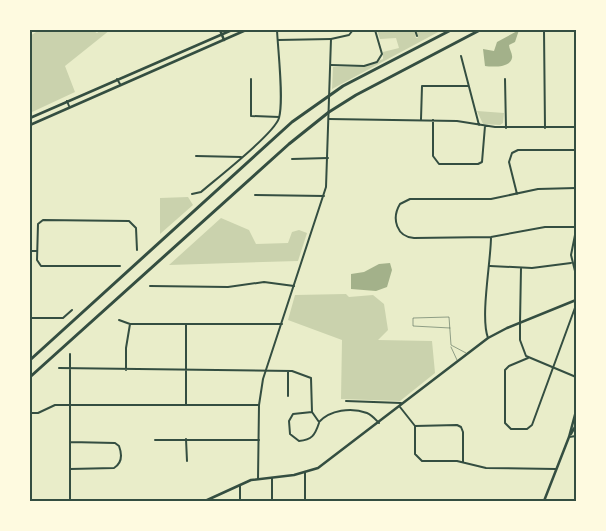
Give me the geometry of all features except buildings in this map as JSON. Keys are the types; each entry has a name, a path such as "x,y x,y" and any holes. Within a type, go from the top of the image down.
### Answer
{"highway":[{"path":"30,360 292,122 343,86 450,30"},
{"path":"30,377 316,123 340,105 480,30"}],"main road":[{"path":"220,30 224,40"},
{"path":"30,118 168,56 232,30"},
{"path":"30,125 69,106 246,30"},
{"path":"205,501 258,479 305,473 324,464 488,338 576,300"},
{"path":"544,501 569,437 576,412"},
{"path":"569,437 576,425"}],"street":[{"path":"192,194 201,192 241,157 271,129 279,116 277,30"},
{"path":"277,40 331,39 349,35 353,30"},
{"path":"331,65 364,66 377,62 381,57 375,30"},
{"path":"415,30 417,36"},
{"path":"544,30 545,128"},
{"path":"258,479 259,405 266,371 327,182 331,39"},
{"path":"168,56 171,62"},
{"path":"461,56 479,125"},
{"path":"117,79 120,84"},
{"path":"251,79 251,116 279,116"},
{"path":"505,79 506,128"},
{"path":"421,120 422,86 468,86"},
{"path":"67,101 69,106"},
{"path":"329,119 462,121 506,128 576,127"},
{"path":"433,120 433,156 439,164 482,162 485,126"},
{"path":"517,194 509,162 510,156 515,151 576,150"},
{"path":"196,156 241,157"},
{"path":"292,159 328,158"},
{"path":"576,188 538,189 491,200 407,200 400,204 396,217 399,231 410,238 491,237 546,227 576,228 571,247 571,263 576,275"},
{"path":"255,195 324,196"},
{"path":"120,266 41,266 37,262 36,227 39,222 129,221 134,224 137,250"},
{"path":"488,338 487,284 491,237"},
{"path":"30,251 36,251"},
{"path":"490,266 521,268 571,263"},
{"path":"521,268 520,343 528,358 576,377"},
{"path":"150,286 228,287 264,282 294,286"},
{"path":"528,358 509,366 506,370 505,423 511,429 531,427 576,305"},
{"path":"30,318 63,318 72,310"},
{"path":"120,320 130,324 282,324"},
{"path":"126,370 126,348 130,324"},
{"path":"186,324 186,404"},
{"path":"70,354 70,501"},
{"path":"59,368 70,370 288,371 311,378 312,412 319,422"},
{"path":"288,371 288,396"},
{"path":"346,401 404,403"},
{"path":"30,414 38,413 55,405 259,405"},
{"path":"399,406 415,426 415,454 420,460 463,462 486,468 557,469"},
{"path":"312,412 293,414 289,421 290,434 299,441 309,440 315,434 319,422 326,415 336,412 361,412 369,414 379,423"},
{"path":"415,426 457,425 461,427 463,462"},
{"path":"569,437 576,436"},
{"path":"186,439 187,461"},
{"path":"155,440 259,440"},
{"path":"70,442 115,443 119,446 120,456 119,464 114,468 70,468"},
{"path":"305,473 305,501"},
{"path":"272,477 272,501"},
{"path":"240,485 240,501"}],"lane":[{"path":"450,328 413,326 413,318 449,317 450,328 451,345 458,361"},
{"path":"451,345 468,353"}],"shaded area":[{"path":"39,30 92,30 97,33 101,30 110,30 65,66 75,92 30,113 30,36"},
{"path":"377,30 414,30 416,38 418,38 416,30 442,30 332,89 333,67 362,67 383,59 383,52 399,48 396,38 380,39"},
{"path":"519,30 515,42 509,45 512,56 511,61 500,66 485,66 483,49 494,51 497,42"},
{"path":"477,111 504,113 503,123 500,125 483,124"},
{"path":"188,197 193,205 160,234 160,198"},
{"path":"221,218 249,230 256,244 288,243 292,232 299,230 307,233 298,261 169,265"},
{"path":"390,263 392,270 387,287 376,291 351,289 351,274 364,272 379,264"},
{"path":"346,294 349,297 373,295 384,304 388,330 378,340 432,341 435,373 400,401 341,399 342,340 288,320 295,295"}]}
